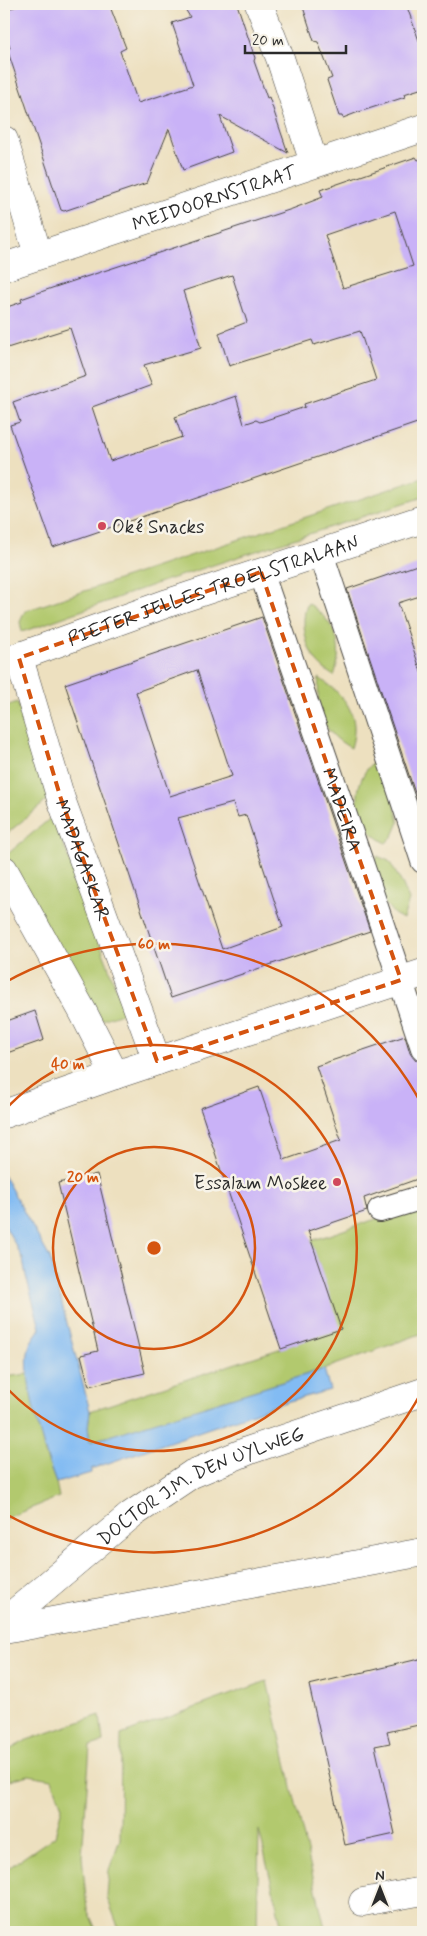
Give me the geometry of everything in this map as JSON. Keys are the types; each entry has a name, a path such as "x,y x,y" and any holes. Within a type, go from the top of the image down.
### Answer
{"street":[{"path":"259,4 280,58 314,163"},
{"name":"MEIDOORNSTRAAT","path":"4,268 423,128"},
{"path":"4,140 38,256"},
{"name":"PIETER JELLES TROELSTRALAAN","path":"11,660 168,603 423,519"},
{"path":"321,553 423,861"},
{"name":"MADEIRA","path":"261,572 412,976 423,1048"},
{"name":"MADAGASKAR","path":"11,660 157,1061"},
{"path":"4,870 116,1075"},
{"path":"4,1114 412,976"},
{"path":"380,1210 423,1197"},
{"name":"DOCTOR J.M. DEN UYLWEG","path":"4,1622 131,1515 192,1474 250,1450 423,1392"},
{"path":"4,1630 423,1552"},
{"path":"363,1902 423,1891"}],"highlighted area":[{"path":"261,572 401,980 157,1061 61,799 19,658"}],"green space":[{"path":"423,478 423,497 164,581 22,632 20,622 25,611"},
{"path":"308,603 325,618 335,635 338,644 338,654 334,676 316,660 308,645 304,618"},
{"path":"319,678 337,692 349,707 354,726 351,748 341,742 327,728 320,710"},
{"path":"17,702 50,798 4,836 4,707"},
{"path":"373,762 386,773 399,822 393,836 386,843 367,828 359,809 358,792 360,784 367,769"},
{"path":"53,816 125,1012 102,1020 4,857"},
{"path":"377,856 389,861 403,885 409,900 403,919 394,914 383,901 374,864"},
{"path":"423,1203 423,1333 324,1369 90,1442 88,1427 90,1411 340,1329 311,1241"},
{"path":"28,1374 45,1454 59,1497 4,1519 4,1377"},
{"path":"267,1681 326,1932 283,1932 259,1830 257,1932 120,1932 107,1897 109,1870 120,1839 121,1735"},
{"path":"100,1715 103,1742 90,1746 82,1856 87,1909 97,1932 4,1932 4,1871 55,1836 62,1807 52,1779 29,1775 10,1780 4,1753 27,1740"}],"water":[{"path":"4,1176 50,1258 90,1411 88,1427 90,1442 324,1369 330,1390 282,1403 91,1469 91,1473 56,1483 46,1454 31,1396 27,1361 30,1345 40,1328 23,1259 4,1224"}],"building":[{"path":"24,4 109,4 126,48 120,51 138,103 193,85 172,23 190,17 182,4 237,4 255,58 254,61 267,98 269,97 288,153 220,116 232,152 183,170 169,129 147,183 64,211 61,210 7,49 10,48 4,31 4,10"},
{"path":"302,4 406,4 423,52 423,88 404,94 405,97 343,118 339,116 327,80 332,78 318,42 314,41"},
{"path":"416,157 418,160 423,158 423,421 53,547 10,425 20,422 13,402 86,376 70,328 4,349 4,308 22,302 21,299 52,288 292,209 323,197 320,190","holes":["395,211 413,266 343,288 325,235","232,275 247,322 219,333 229,366 312,340 314,345 360,331 376,380 304,404 305,407 260,422 256,420 244,424 236,396 175,417 182,437 110,461 92,407 152,385 144,365 201,348 183,291"]},
{"path":"423,563 423,595 398,603 423,678 423,804 419,805 347,589"},
{"path":"262,617 370,931 171,998 65,684","holes":["197,670 232,776 170,796 136,692","233,803 238,817 246,815 283,927 222,949 178,818"]},
{"path":"35,1011 44,1040 4,1054 4,1022"},
{"path":"405,1036 410,1053 414,1059 421,1062 423,1069 423,1177 364,1198 367,1211 308,1231 341,1329 281,1349 200,1108 259,1087 284,1160 341,1140 316,1066"},
{"path":"97,1174 145,1373 89,1386 81,1355 98,1351 58,1183"},
{"path":"423,1658 423,1724 387,1732 390,1743 375,1746 395,1834 345,1845 309,1685"}],"place":[{"name":"Oké Snacks","path":"102,526"},
{"name":"Essalam Moskee","path":"337,1182"}]}
